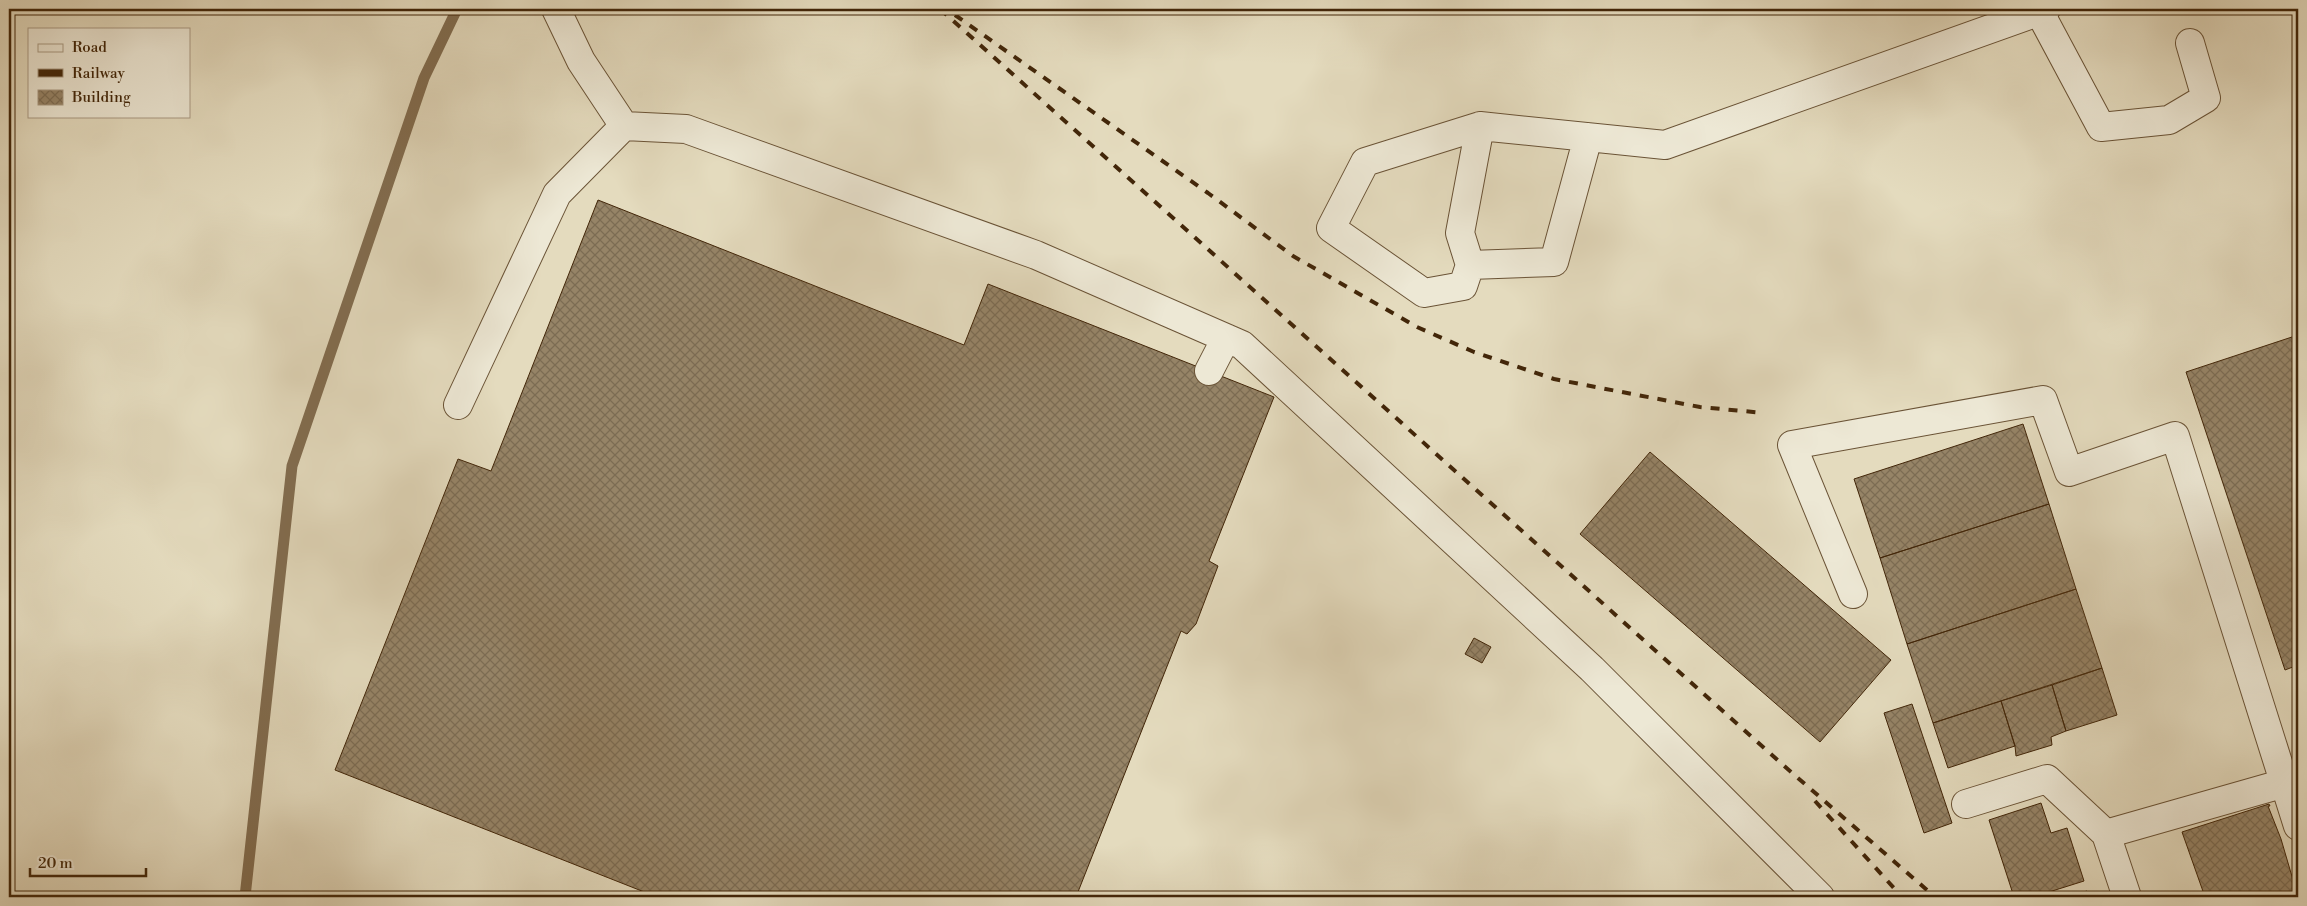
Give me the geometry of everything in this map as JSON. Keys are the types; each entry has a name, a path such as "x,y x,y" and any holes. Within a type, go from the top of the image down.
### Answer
{"lane":[{"path":"556,9 581,62 624,126"},
{"path":"1480,126 1460,233 1470,265 1462,286 1424,293 1331,228 1365,162 1480,126 1665,145 2042,10 2101,127 2169,120 2206,98 2190,43"},
{"path":"458,405 557,194 624,126 686,129 1036,255 1242,344 1592,670 1820,897"},
{"path":"1470,265 1554,262 1588,137"},
{"path":"1209,371 1226,338"},
{"path":"1852,594 1792,445 2043,400 2069,472 2175,436 2298,826"},
{"path":"1966,804 2047,779 2106,834 2127,897"},
{"path":"2106,834 2285,782"}],"building":[{"path":"598,200 964,345 988,284 1274,397 1209,561 1218,566 1196,624 1187,634 1181,631 1076,897 657,897 335,770 458,459 491,471"},
{"path":"2298,335 2298,665 2285,670 2186,372"},
{"path":"2023,424 2049,504 1880,558 1854,479"},
{"path":"1650,452 1891,660 1820,742 1580,534"},
{"path":"2049,504 2076,589 1907,644 1880,558"},
{"path":"2076,589 2102,668 1933,723 1907,644"},
{"path":"1474,638 1491,647 1482,663 1465,654"},
{"path":"2102,668 2117,715 2066,731 2052,685"},
{"path":"2052,685 2066,731 2051,737 2052,745 2016,756 2015,746 2001,701"},
{"path":"2001,701 2015,746 1948,768 1933,723"},
{"path":"1912,704 1952,823 1924,833 1884,713"},
{"path":"2041,803 2051,833 2067,828 2084,881 2033,897 2014,897 1989,820"},
{"path":"2269,804 2270,806 2268,806 2281,839 2298,897 2205,897 2182,832"},
{"path":"2087,891 2089,897 2065,897"}],"waterway":[{"path":"245,897 292,466 424,78 457,9"}],"railway":[{"path":"940,9 1783,765 1935,897"},
{"path":"955,15 1208,193 1293,256 1417,327 1474,352 1554,379 1700,407 1764,413"},
{"path":"1815,801 1902,897"}]}
